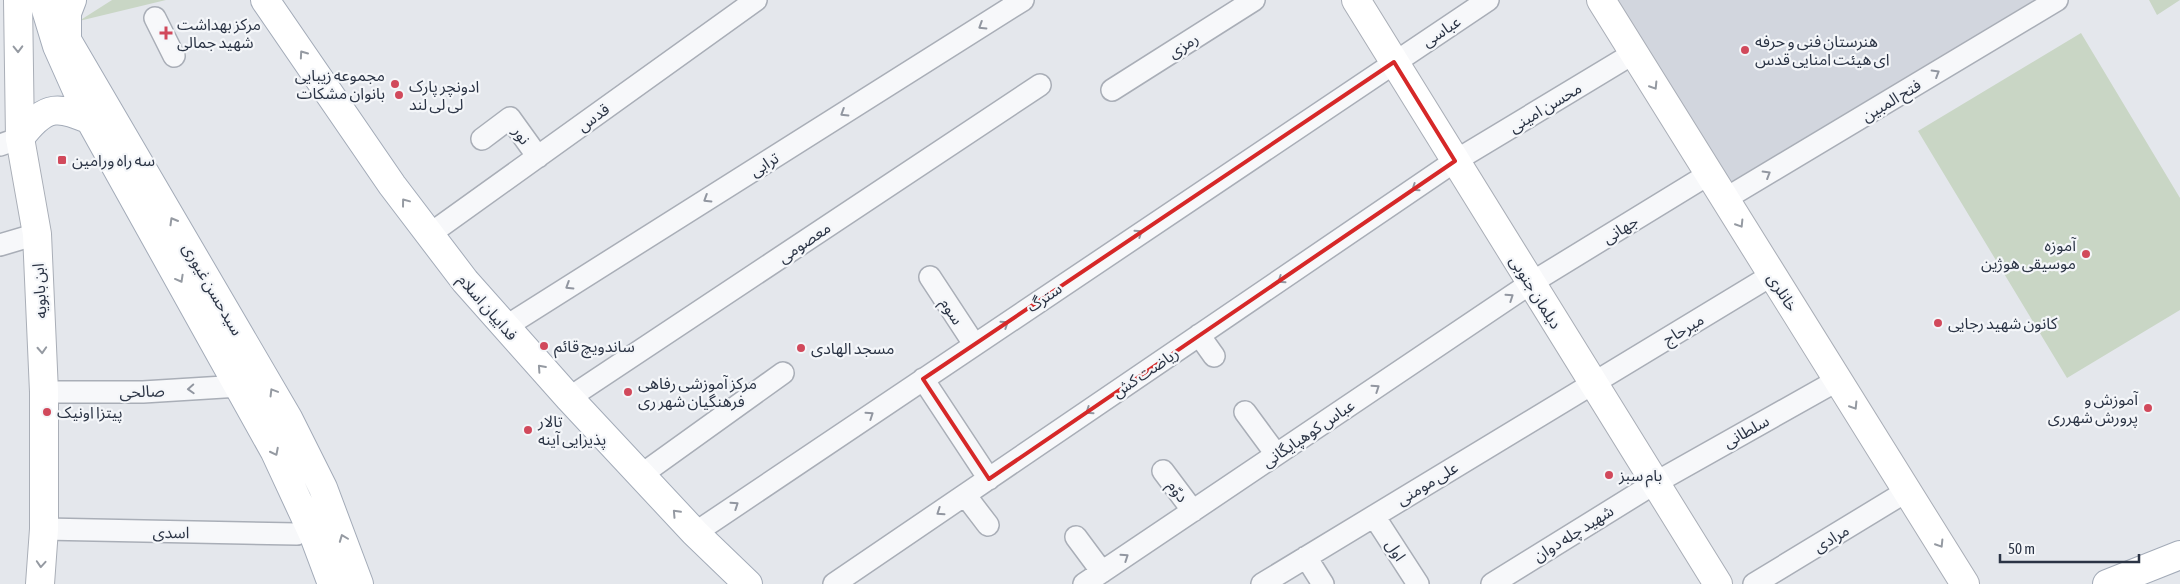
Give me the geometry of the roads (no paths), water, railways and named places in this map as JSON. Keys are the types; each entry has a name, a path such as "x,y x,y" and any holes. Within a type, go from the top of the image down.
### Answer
{"main road":[{"name":"سیدحسن غیوری","path":"43,0 57,46 90,120 240,386 275,452 298,501 332,584"},
{"name":"سیدحسن غیوری","path":"72,0 66,13 68,40 288,418 324,488 359,584"},
{"name":"فداییان اسلام","path":"265,0 392,185 465,281 569,398 695,533 748,584"},
{"name":"دیلمان جنوبی","path":"1356,0 1718,584"},
{"name":"خانلری","path":"1601,0 1965,584"},
{"name":"ابن بابویه","path":"12,11 10,141 37,234 44,392 44,529 40,584"},
{"path":"10,141 45,113 62,109 121,132"},
{"path":"2106,584 2180,555"}],"street":[{"name":"قدس","path":"430,234 756,0"},
{"name":"ترابی","path":"505,327 1023,0"},
{"name":"رمزی","path":"1112,90 1254,0"},
{"name":"عباسی","path":"1394,62 1488,0"},
{"name":"فتح المبین","path":"1725,199 2057,0"},
{"path":"155,18 174,56"},
{"name":"محسن امینی","path":"1455,161 1634,53"},
{"name":"سترگ","path":"695,533 1394,62"},
{"name":"معصومی","path":"569,398 1040,85"},
{"name":"نور","path":"482,139 510,118 538,157"},
{"name":"ریاضت کش","path":"834,584 1455,161"},
{"name":"جهانی","path":"1531,283 1709,174"},
{"path":"0,244 37,234"},
{"name":"میرحاج","path":"1593,383 1772,275"},
{"name":"سوم","path":"930,277 974,344"},
{"name":"عباس کوهپایگانی","path":"1093,578 1531,283"},
{"path":"1199,335 1214,356"},
{"path":"641,475 783,373"},
{"path":"923,379 988,479"},
{"name":"سلطانی","path":"1655,483 1838,380"},
{"name":"علی مومنی","path":"1262,584 1593,383"},
{"name":"صالحی","path":"44,392 143,392 240,386"},
{"path":"1245,412 1276,454"},
{"name":"دوّم","path":"1163,471 1193,511"},
{"name":"شهید چله دوان","path":"1492,584 1655,483"},
{"name":"مرادی","path":"1754,584 1907,491"},
{"path":"965,495 988,525"},
{"name":"اول","path":"1374,516 1418,584"},
{"name":"اسدی","path":"44,529 297,534"},
{"path":"1076,537 1093,578"},
{"path":"1306,557 1323,584"}],"place":[{"name":"مرکز بهداشت شهید جمالی","path":"166,33"},
{"name":"هنرستان فنی و حرفه ای هیئت امنایی قدس","path":"1745,50"},
{"name":"مجموعه زیبایی بانوان مشکات","path":"395,84"},
{"name":"ادونچر پارک لی لی لند","path":"399,95"},
{"name":"سه راه ورامین","path":"62,160"},
{"name":"آموزه موسیقی هوژین","path":"2086,254"},
{"name":"کانون شهید رجایی","path":"1938,323"},
{"name":"ساندویچ قائم","path":"544,346"},
{"name":"مسجد الهادی","path":"801,348"},
{"name":"مرکز آموزشی رفاهی فرهنگیان شهر ری","path":"628,392"},
{"name":"آموزش و پرورش شهرری","path":"2148,408"},
{"name":"پیتزا اونیک","path":"47,412"},
{"name":"تالار پذیرایی آینه","path":"528,430"},
{"name":"بام سبز","path":"1609,475"}]}
